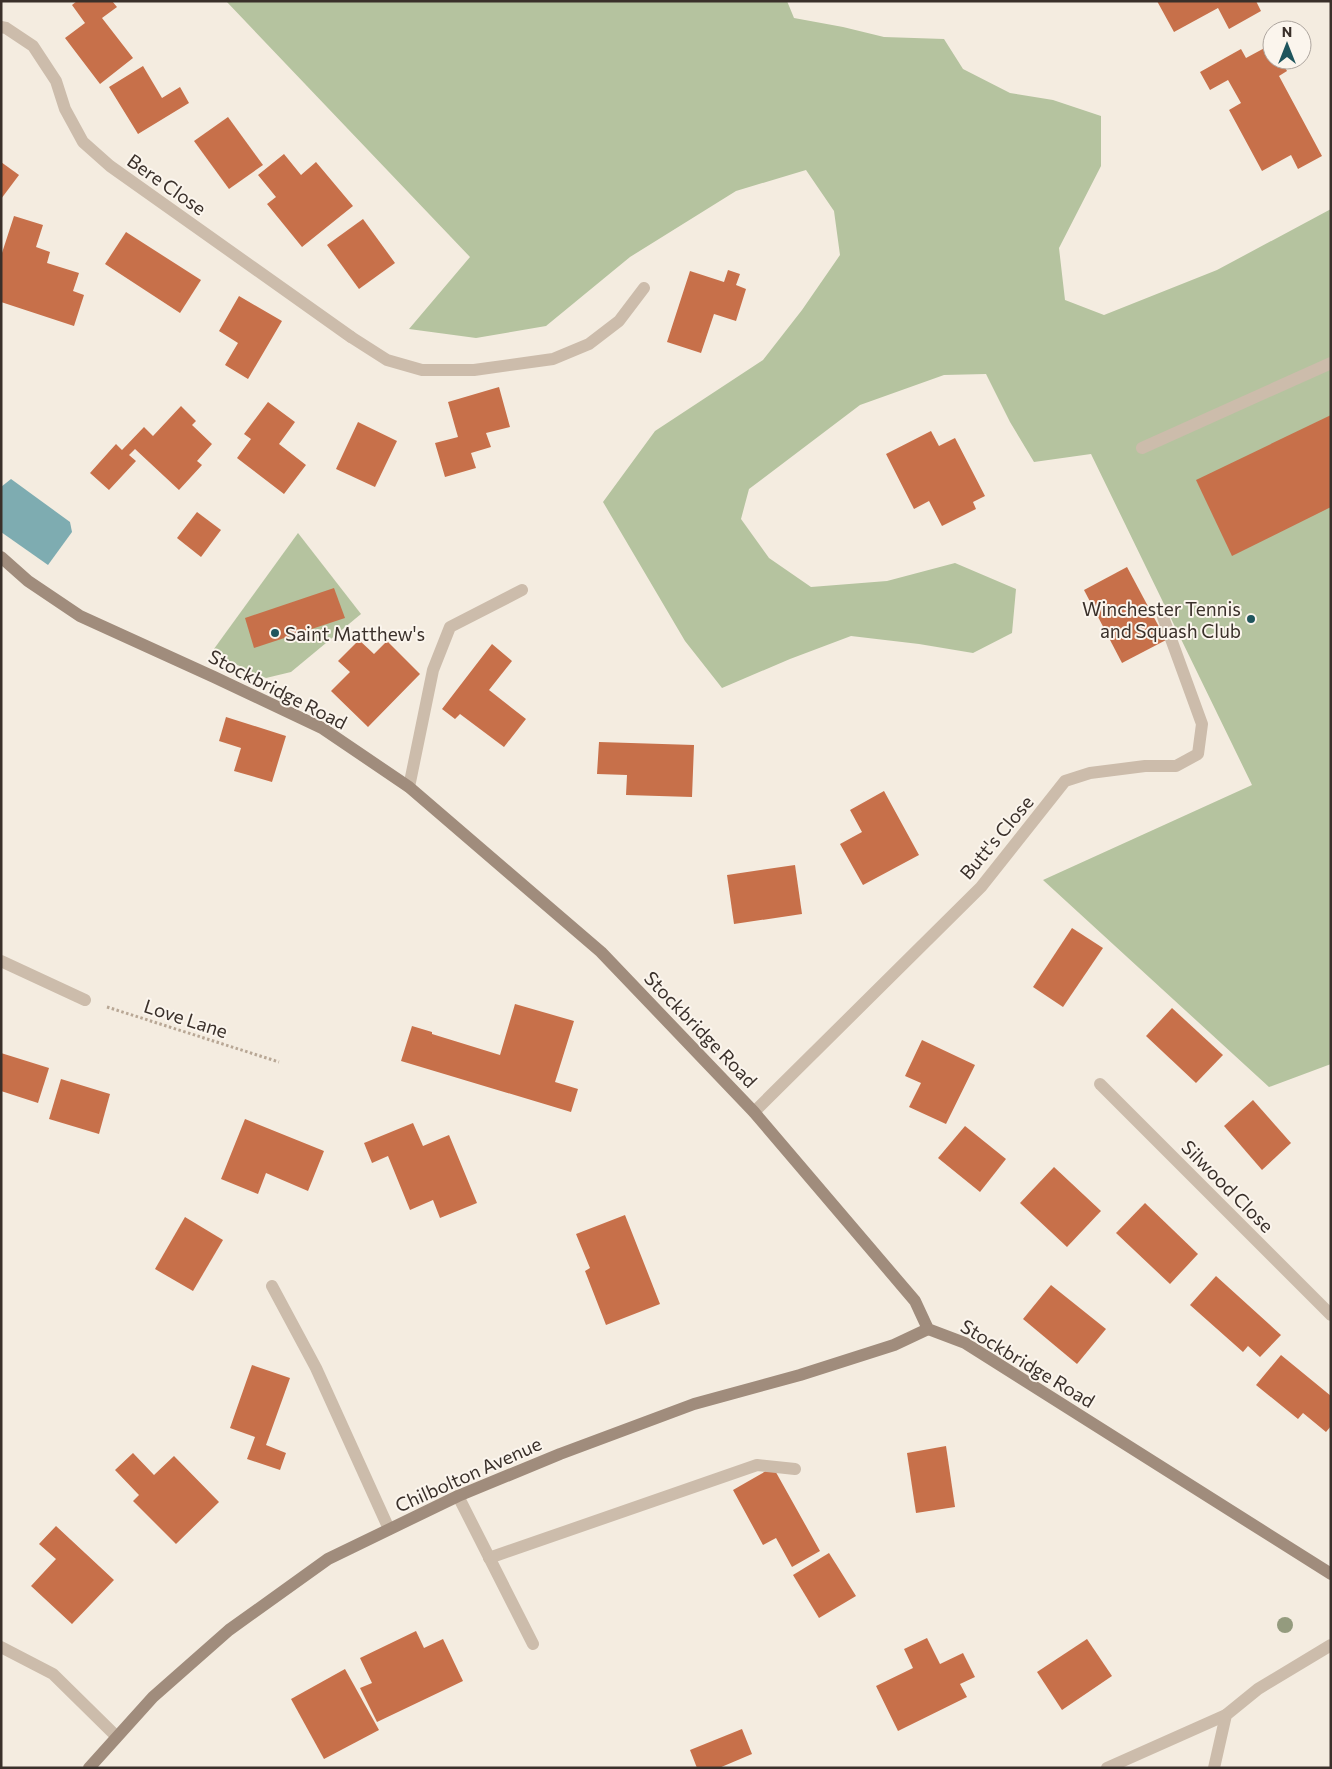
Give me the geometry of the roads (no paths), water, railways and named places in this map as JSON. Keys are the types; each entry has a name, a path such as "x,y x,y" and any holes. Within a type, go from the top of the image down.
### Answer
{"main road":[{"name":"Stockbridge Road","path":"1,557 28,581 80,616 214,676 322,728 409,786 601,952 754,1112 915,1301 928,1329 965,1343 1331,1574"},
{"name":"Chilbolton Avenue","path":"88,1768 153,1697 229,1630 328,1559 458,1496 560,1454 694,1404 819,1369 894,1345 928,1329"}],"street":[{"name":"Bere Close","path":"1,27 6,28 33,46 56,81 65,109 83,142 110,166 351,337 387,360 422,370 474,370 553,359 589,344 619,321 644,288"},
{"path":"1142,448 1331,363"},
{"path":"409,786 434,670 450,627 522,590"},
{"name":"Butt's Close","path":"754,1112 980,887 1066,781 1090,773 1145,766 1176,766 1198,754 1202,724 1163,617"},
{"path":"1,961 85,1000"},
{"name":"Silwood Close","path":"1100,1084 1331,1315"},
{"path":"272,1286 316,1368 389,1529"},
{"path":"489,1558 757,1465 795,1468"},
{"path":"458,1496 533,1644"},
{"path":"1107,1768 1226,1714 1258,1689 1331,1645"},
{"path":"1,1647 53,1674 116,1736"},
{"path":"1214,1768 1226,1714"}],"water":[{"path":"11,479 70,522 72,532 48,565 1,532 1,487"}],"place":[{"name":"Winchester Tennis and Squash Club","path":"1251,619"},
{"name":"Saint Matthew's","path":"275,633"}]}
